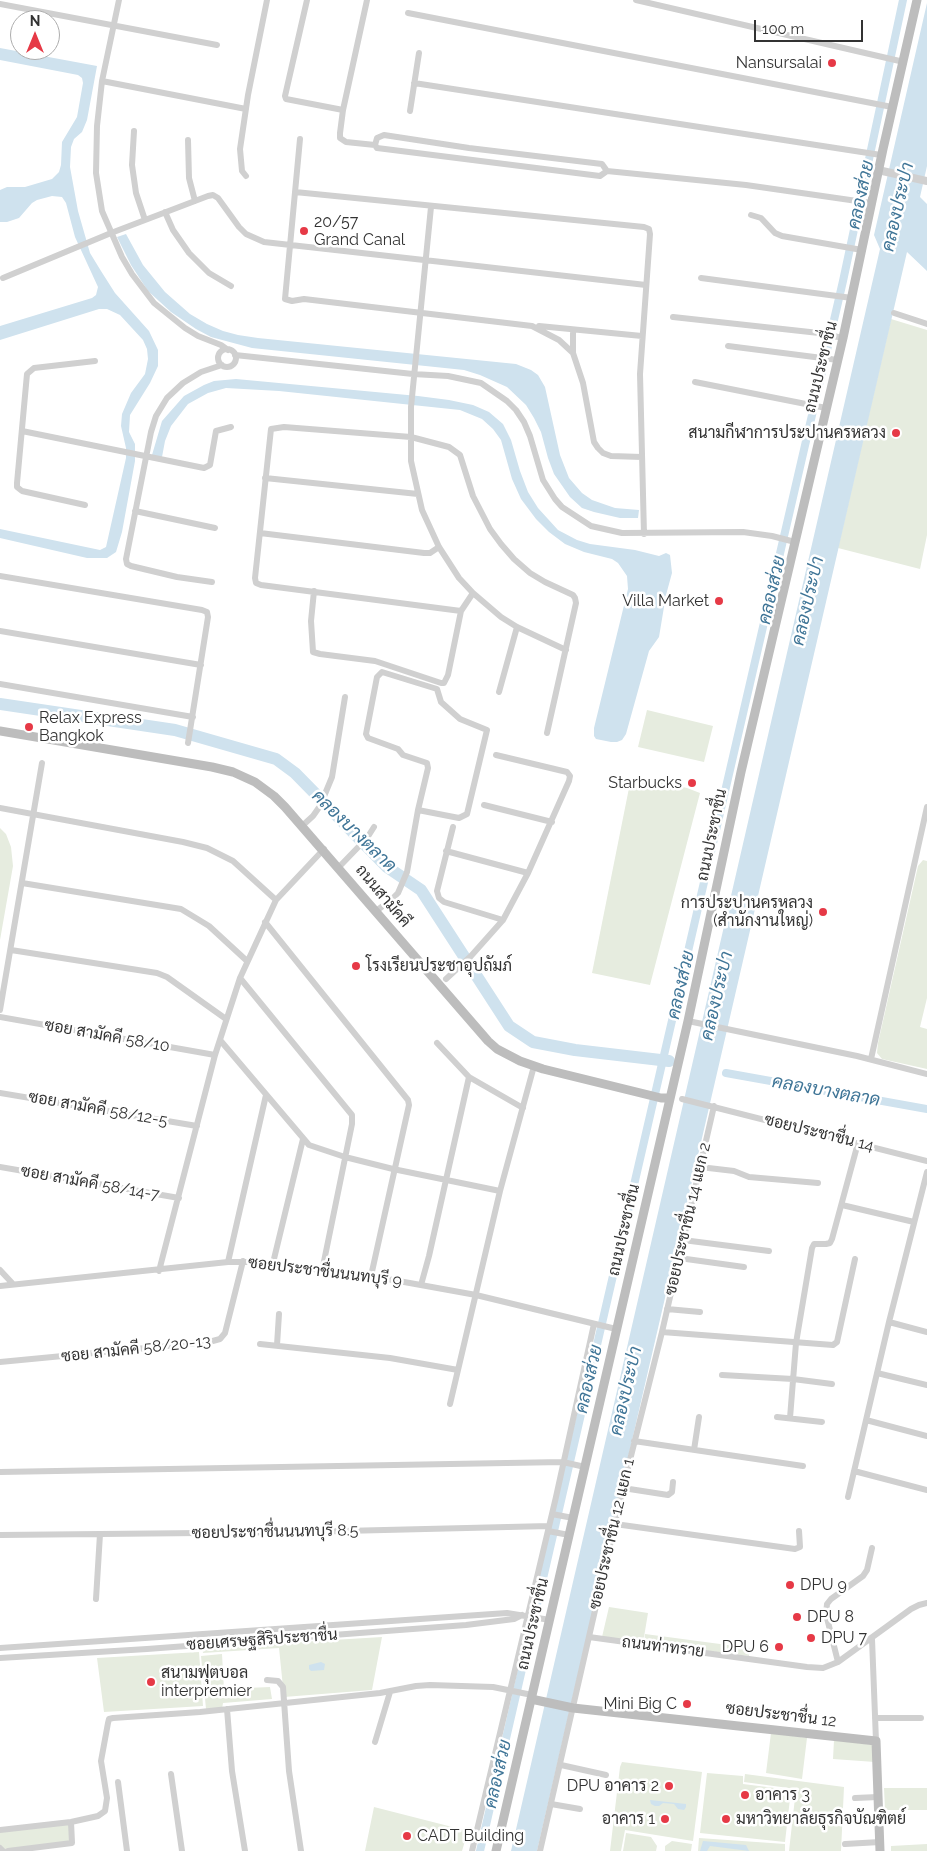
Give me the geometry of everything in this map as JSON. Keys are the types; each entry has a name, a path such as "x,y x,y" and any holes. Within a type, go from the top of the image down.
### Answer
{"main road":[{"name":"ถนนประชาชื่น","path":"496,1851 534,1698 568,1517 666,1098 692,1022 741,772 791,541 848,297 862,250 867,202 882,171 878,155 888,106 917,0"},
{"name":"ถนนสามัคคี","path":"0,731 185,761 233,772 255,782 274,796 324,850 488,1041 507,1055 534,1066 666,1098"},
{"name":"ซอยประชาชื่น 12","path":"534,1698 572,1708 876,1741"},
{"path":"876,1741 880,1846"}],"street":[{"path":"119,0 102,81 97,126 96,173 102,211 111,233 132,274 164,312 198,336 221,345 236,355 467,379 481,383 497,393 516,410 524,422 543,480 562,508 598,528 622,533 644,534 743,532 791,541"},
{"path":"246,176 242,171 240,154 246,109 267,0"},
{"path":"308,0 285,96 286,99 343,110"},
{"path":"367,0 343,110 340,133 343,141 375,145 379,148 557,171 600,176 607,171 746,185 867,202"},
{"path":"636,0 900,62"},
{"path":"0,4 217,45"},
{"path":"408,13 888,106"},
{"path":"410,111 418,53"},
{"path":"102,81 246,109"},
{"path":"414,82 878,155"},
{"path":"134,130 132,165 136,193 144,220"},
{"path":"375,145 377,138 384,135 469,148 602,164 607,171"},
{"path":"300,139 285,299 292,301 304,299 532,326 642,336"},
{"path":"188,140 189,178 195,201"},
{"path":"468,160 469,148"},
{"path":"557,171 558,159"},
{"path":"882,171 927,181"},
{"path":"295,192 649,229 640,374 644,534"},
{"path":"3,278 111,233 213,195 218,198 232,219 246,234 273,244 289,244 646,285"},
{"path":"431,207 411,407 412,462 422,510 439,547 459,578 473,593 501,617 517,627 566,650"},
{"path":"165,212 173,230 189,253 209,272 231,286"},
{"path":"751,215 761,218 775,233 782,236 862,250"},
{"path":"701,278 848,297"},
{"path":"894,314 927,324"},
{"path":"673,317 819,333 839,337"},
{"path":"532,326 554,336 573,353"},
{"path":"573,330 573,353 583,383 594,442 603,453 611,456 642,457"},
{"path":"728,346 834,360"},
{"path":"222,365 219,362 220,353 228,350"},
{"path":"212,582 177,578 127,564 126,559 146,456 156,416 167,398 192,377 222,365 228,367 233,365 236,355"},
{"path":"84,505 19,489 17,483 26,378 29,372 34,368 95,361"},
{"path":"695,382 822,407"},
{"path":"22,431 207,468 210,465 216,431 231,427"},
{"path":"461,611 256,583 254,578 270,429 284,427 411,437 449,447 460,455 473,496 490,529 501,544 530,573 573,595 575,598 576,602 547,733"},
{"path":"265,478 418,494"},
{"path":"135,511 215,528"},
{"path":"260,533 424,553 430,553 439,547"},
{"path":"0,576 205,611 208,617 188,743"},
{"path":"314,591 311,621 313,652 375,660 441,683 444,683 448,675 461,611 473,593"},
{"path":"499,692 517,627"},
{"path":"0,631 201,665"},
{"path":"376,911 398,892 407,872 418,810 428,768 427,763 403,755 398,749 368,738 366,734 377,677 382,672 436,689 441,702 460,719 487,730 467,814 459,818 418,810"},
{"path":"0,684 193,717"},
{"path":"302,826 320,806 332,777 345,697"},
{"path":"446,979 471,956 503,920 528,873 569,781 570,776 567,772 496,755"},
{"path":"0,1010 42,763"},
{"path":"484,805 552,822"},
{"path":"871,1059 927,807"},
{"path":"0,808 207,848 233,861 276,900"},
{"path":"339,867 367,838 374,827"},
{"path":"453,827 437,891 439,898 444,902 503,920"},
{"path":"159,1271 215,1055 240,978 276,900 324,850"},
{"path":"446,851 528,873"},
{"path":"22,883 181,909 209,926 247,961"},
{"path":"265,922 408,1100 409,1105 393,1169 371,1276"},
{"path":"11,950 157,973 167,977 226,1019"},
{"path":"240,978 352,1114 352,1124 322,1271"},
{"name":"ซอย สามัคคี 58/10","path":"0,1017 215,1055"},
{"path":"692,1022 871,1059 927,1074"},
{"path":"220,1040 310,1145 345,1157 393,1169 500,1191"},
{"path":"437,1043 469,1077 523,1108"},
{"path":"450,1404 500,1191 534,1066"},
{"path":"421,1285 430,1256 469,1077"},
{"name":"ซอย สามัคคี 58/12-5","path":"0,1093 197,1126"},
{"path":"228,1262 266,1095"},
{"name":"ซอยประชาชื่น 14","path":"682,1099 927,1161"},
{"name":"ซอยประชาชื่น 14 แยก 2","path":"662,1332 712,1106"},
{"path":"273,1263 303,1139"},
{"path":"790,1418 796,1343 812,1248 814,1244 830,1243 858,1143"},
{"name":"ซอย สามัคคี 58/14-7","path":"0,1167 179,1198"},
{"path":"700,1167 734,1171 748,1177 818,1184"},
{"path":"848,1497 927,1172"},
{"path":"842,1205 914,1222"},
{"path":"683,1240 769,1251"},
{"path":"679,1258 744,1267"},
{"path":"662,1332 834,1345 837,1342 855,1259"},
{"name":"ซอย สามัคคี 58/20-13","path":"0,1362 209,1342 220,1339 225,1333 243,1261"},
{"name":"ซอยประชาชื่นนนทบุรี 9","path":"0,1286 159,1271 228,1262 273,1263 371,1276 476,1295 612,1328"},
{"path":"0,1270 13,1284"},
{"path":"667,1309 700,1312"},
{"path":"277,1346 279,1314"},
{"path":"889,1322 927,1332"},
{"path":"472,1851 512,1691 526,1616 554,1514 595,1324"},
{"name":"ซอยประชาชื่น 12 แยก 1","path":"540,1851 634,1441 662,1332"},
{"path":"260,1344 390,1358 458,1370"},
{"path":"877,1373 927,1385"},
{"path":"722,1375 793,1379 832,1384"},
{"path":"694,1450 699,1417"},
{"path":"777,1417 822,1422"},
{"path":"866,1420 927,1436"},
{"path":"634,1441 803,1466"},
{"path":"0,1472 564,1462 581,1466"},
{"path":"854,1472 927,1490"},
{"path":"623,1488 668,1495 672,1492 673,1482"},
{"path":"554,1514 568,1517"},
{"path":"616,1524 795,1549 800,1547 799,1531"},
{"name":"ซอยประชาชื่นนนทบุรี 8.5","path":"0,1535 549,1529 565,1534"},
{"path":"96,1599 100,1534"},
{"path":"838,1662 826,1608 831,1599 863,1576 867,1570 872,1548"},
{"name":"ถนนท่าทราย","path":"589,1637 823,1668 838,1662 919,1604 927,1603"},
{"name":"ซอยเศรษฐสิริประชาชื่น","path":"0,1648 507,1613 550,1620"},
{"name":"ซอยเศรษฐสิริประชาชื่น","path":"0,1658 466,1625 526,1616"},
{"path":"872,1639 876,1741"},
{"path":"267,1680 278,1681 283,1687 289,1771 301,1851"},
{"path":"0,1830 71,1822 98,1816 104,1811 107,1798 100,1760 109,1719 200,1712 390,1692 430,1685 476,1686 522,1693 534,1698"},
{"path":"375,1742 390,1692"},
{"path":"227,1709 232,1771 245,1851"},
{"path":"875,1718 921,1718"},
{"path":"561,1765 606,1775"},
{"path":"171,1774 182,1851"},
{"path":"118,1782 127,1851"},
{"path":"855,1798 878,1797"},
{"path":"551,1804 580,1810"},
{"path":"71,1822 73,1851"},
{"path":"8,1851 72,1843"},
{"path":"845,1844 880,1846"},
{"path":"0,1848 3,1851"}],"shaded area":[{"name":"สนามกีฬาการประปานครหลวง","path":"891,319 927,330 927,535 920,569 838,548"},
{"path":"647,710 713,726 704,762 638,747"},
{"path":"631,778 643,778 687,788 700,793 650,985 592,973"},
{"path":"0,828 6,834 11,847 13,866 0,940"},
{"path":"923,860 927,861 927,998 920,1027 927,1029 927,1069 882,1059 877,1053 918,866"},
{"path":"609,1607 648,1613 643,1643 602,1637"},
{"path":"645,1634 750,1648 749,1656 644,1643"},
{"path":"382,1637 372,1690 284,1697 279,1648 203,1653 202,1648"},
{"name":"สนามฟุตบอล interpremier","path":"199,1652 203,1706 104,1712 97,1658"},
{"path":"222,1654 224,1689 270,1687 272,1699 223,1703 222,1709 206,1709 201,1656"},
{"path":"771,1733 807,1738 802,1779 766,1773"},
{"path":"834,1740 874,1745 875,1762 833,1759"},
{"path":"622,1762 702,1772 693,1841 625,1830 621,1851 610,1851"},
{"path":"707,1773 743,1776 743,1784 791,1790 785,1842 700,1833"},
{"path":"745,1774 844,1787 841,1851 789,1851 796,1789 744,1782"},
{"path":"884,1788 927,1788 927,1810 885,1810"},
{"path":"374,1807 468,1831 462,1851 365,1851"},
{"path":"70,1823 72,1844 0,1851 0,1831"},
{"path":"626,1833 651,1837 657,1846 656,1851 623,1851"},
{"path":"699,1838 785,1844 785,1851 698,1851"},
{"path":"672,1841 692,1844 691,1851 665,1851 665,1846"},
{"path":"927,1844 927,1851 891,1851 891,1846"}],"water":[{"name":"คลองประปา","path":"927,3 927,166 920,197 927,204 927,271 907,252 537,1851 511,1851 880,249 874,235"},
{"path":"0,48 10,50 10,60 60,59 97,66 87,120 82,132 74,139 71,147 70,167 78,211 90,253 115,293 149,331 158,350 158,366 130,415 129,432 135,444 135,461 122,532 116,552 107,558 87,558 0,538 0,529 100,550 106,547 126,458 126,448 121,426 122,414 131,393 145,374 148,359 147,349 143,340 120,315 107,309 99,309 0,340 0,326 92,298 96,295 98,287 75,237 66,203 62,197 52,196 37,200 19,218 0,222 0,190 7,187 25,187 52,179 59,172 62,142 77,117 83,83 82,78 78,75 0,60"},
{"path":"126,234 143,265 165,292 190,314 223,331 258,338 516,364 531,370 538,375 545,387 560,455 569,478 582,493 592,500 615,508 639,510 638,518 620,518 594,512 582,508 570,497 554,474 541,432 534,418 526,405 507,387 464,370 252,348 211,337 171,312 148,291 131,265 117,237"},
{"path":"236,379 418,396 473,405 489,412 503,424 511,440 528,492 538,508 558,530 577,540 590,544 635,550 659,556 666,553 670,555 672,573 666,595 659,637 649,651 626,734 622,740 611,742 596,739 594,728 628,589 627,576 618,563 612,559 584,552 565,544 536,519 521,499 512,479 501,440 493,429 482,419 460,410 279,391 226,388 208,393 188,404 171,426 165,441 162,457 152,455 162,421 184,396 214,381"},
{"path":"321,1662 325,1664 324,1670 311,1671 309,1669 309,1665"},
{"path":"650,1800 686,1804 686,1807 684,1810 678,1809 674,1804 663,1803 655,1806 651,1804"},
{"path":"703,1841 746,1845 749,1851 710,1846 707,1851 700,1851"}],"waterway":[{"name":"คลองส่วย","path":"480,1851 843,281 903,0"},
{"name":"คลองบางตลาด","path":"0,704 175,730 276,759 295,773 387,867 421,890 509,1026 533,1042 575,1050 669,1061"},
{"name":"คลองบางตลาด","path":"726,1073 927,1109"}],"place":[{"name":"Nansursalai","path":"832,63"},
{"name":"20/57 Grand Canal","path":"304,231"},
{"name":"สนามกีฬาการประปานครหลวง","path":"896,433"},
{"name":"Villa Market","path":"719,601"},
{"name":"Relax Express Bangkok","path":"29,727"},
{"name":"Starbucks","path":"692,783"},
{"name":"การประปานครหลวง (สำนักงานใหญ่)","path":"823,912"},
{"name":"โรงเรียนประชาอุปถัมภ์","path":"356,966"},
{"name":"DPU 9","path":"790,1585"},
{"name":"DPU 8","path":"797,1617"},
{"name":"DPU 7","path":"811,1638"},
{"name":"DPU 6","path":"779,1647"},
{"name":"สนามฟุตบอล interpremier","path":"151,1682"},
{"name":"Mini Big C","path":"687,1704"},
{"name":"DPU อาคาร 2","path":"669,1786"},
{"name":"อาคาร 3","path":"745,1795"},
{"name":"อาคาร 1","path":"665,1819"},
{"name":"มหาวิทยาลัยธุรกิจบัณฑิตย์","path":"726,1819"},
{"name":"CADT Building","path":"407,1836"}]}
